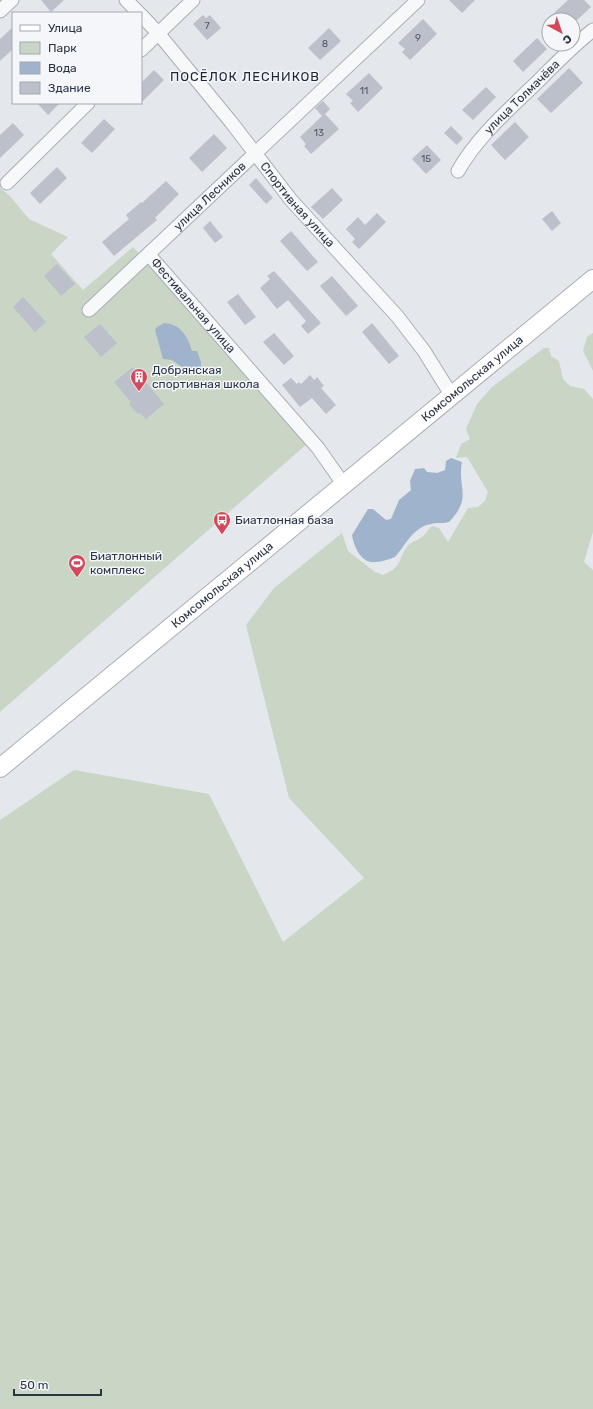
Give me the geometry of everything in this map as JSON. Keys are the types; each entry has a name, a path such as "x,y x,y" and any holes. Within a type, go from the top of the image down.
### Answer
{"main road":[{"name":"Комсомольская улица","path":"0,768 593,278"}],"street":[{"path":"0,11 12,0"},
{"name":"Спортивная улица","path":"126,0 138,12"},
{"path":"142,49 193,0"},
{"name":"улица Лесников","path":"89,310 418,0"},
{"name":"Спортивная улица","path":"142,16 158,33 255,152 291,200 397,316 424,351 452,396"},
{"name":"улица Толмачёва","path":"458,172 472,150 488,130 573,47 593,30"},
{"path":"7,183 87,104"},
{"name":"Фестивальная улица","path":"149,255 318,448 344,485"}],"green space":[{"name":"Биатлонный комплекс","path":"0,188 9,195 29,219 68,237 51,254 83,290 133,247 308,443 0,712"},
{"path":"593,333 593,371 583,351 587,337"},
{"path":"544,348 549,348 551,356 559,361 563,379 570,386 584,389 593,399 593,532 584,562 593,570 593,1409 0,1409 0,820 74,770 209,794 283,942 364,878 289,798 246,625 274,588 342,533 348,551 375,572 383,575 395,568 407,547 422,537 432,526 439,528 448,542 468,508 478,507 485,501 488,492 467,457 456,458 461,444 470,439 466,429 477,404 492,387"}],"water":[{"path":"164,323 175,326 183,332 192,351 197,351 201,362 201,367 189,372 172,360 163,359 155,330"},
{"path":"451,458 462,462 461,479 463,493 460,506 449,522 433,523 419,529 395,557 376,562 371,562 362,558 354,545 352,535 368,509 373,509 386,520 391,519 399,500 411,490 410,481 415,469 424,468 427,472 437,473 445,470 446,461"}],"building":[{"path":"41,0 64,0 51,12"},
{"path":"449,0 475,0 462,13"},
{"path":"568,0 584,0 591,7 581,16 581,12 555,12"},
{"path":"203,15 206,18 210,15 221,28 207,40 193,24"},
{"path":"423,19 437,34 410,60 402,52 405,49 398,43"},
{"path":"12,28 12,50 0,61 0,39"},
{"path":"329,28 341,41 320,60 308,48"},
{"path":"537,38 541,42 541,52 544,52 523,72 513,61"},
{"path":"569,68 583,83 551,113 537,99"},
{"path":"154,70 164,80 142,102 142,82"},
{"path":"369,73 383,88 358,112 350,103 353,101 346,94"},
{"path":"486,87 496,97 473,120 462,110"},
{"path":"323,101 330,109 325,114 339,129 311,154 304,146 306,144 300,137 322,116 315,108"},
{"path":"38,104 59,104 48,115"},
{"path":"104,119 115,129 92,153 81,143"},
{"path":"515,122 529,137 505,160 491,145"},
{"path":"13,123 24,135 0,158 0,135"},
{"path":"451,126 463,138 457,145 444,133"},
{"path":"214,134 227,148 202,172 189,158"},
{"path":"427,145 441,160 426,174 412,159"},
{"path":"57,167 67,178 40,204 30,193"},
{"path":"256,178 273,198 266,204 249,185"},
{"path":"166,181 179,194 155,218 157,220 114,256 102,242 129,219 126,215 141,202 142,203"},
{"path":"332,188 343,200 323,219 311,207"},
{"path":"552,211 561,223 552,231 542,219"},
{"path":"377,213 386,222 359,249 352,242 355,239 346,229 358,217 365,225"},
{"path":"210,221 223,237 215,243 203,228"},
{"path":"291,231 318,262 307,271 280,241"},
{"path":"57,264 75,284 61,296 44,276"},
{"path":"274,271 321,323 308,334 301,326 306,321 288,300 277,309 260,288 270,279 267,276"},
{"path":"332,276 358,306 346,316 320,286"},
{"path":"238,294 256,317 245,325 227,302"},
{"path":"23,297 46,322 35,332 13,307"},
{"path":"372,323 399,356 389,364 362,332"},
{"path":"100,324 117,343 101,357 84,337"},
{"path":"274,333 294,356 284,365 263,342"},
{"name":"Добрянская спортивная школа","path":"133,367 164,404 146,419 140,413 138,414 129,404 131,402 114,382"},
{"path":"310,375 314,380 317,377 324,386 321,388 336,405 326,414 312,398 300,407 282,385 291,378 297,384 299,382 301,384"}],"place":[{"name":"Добрянская спортивная школа","path":"139,392"},
{"name":"Биатлонная база","path":"222,535"},
{"name":"Биатлонный комплекс","path":"77,578"}],"district":[{"name":"ПОСЁЛОК ЛЕСНИКОВ","path":"245,76"}]}
